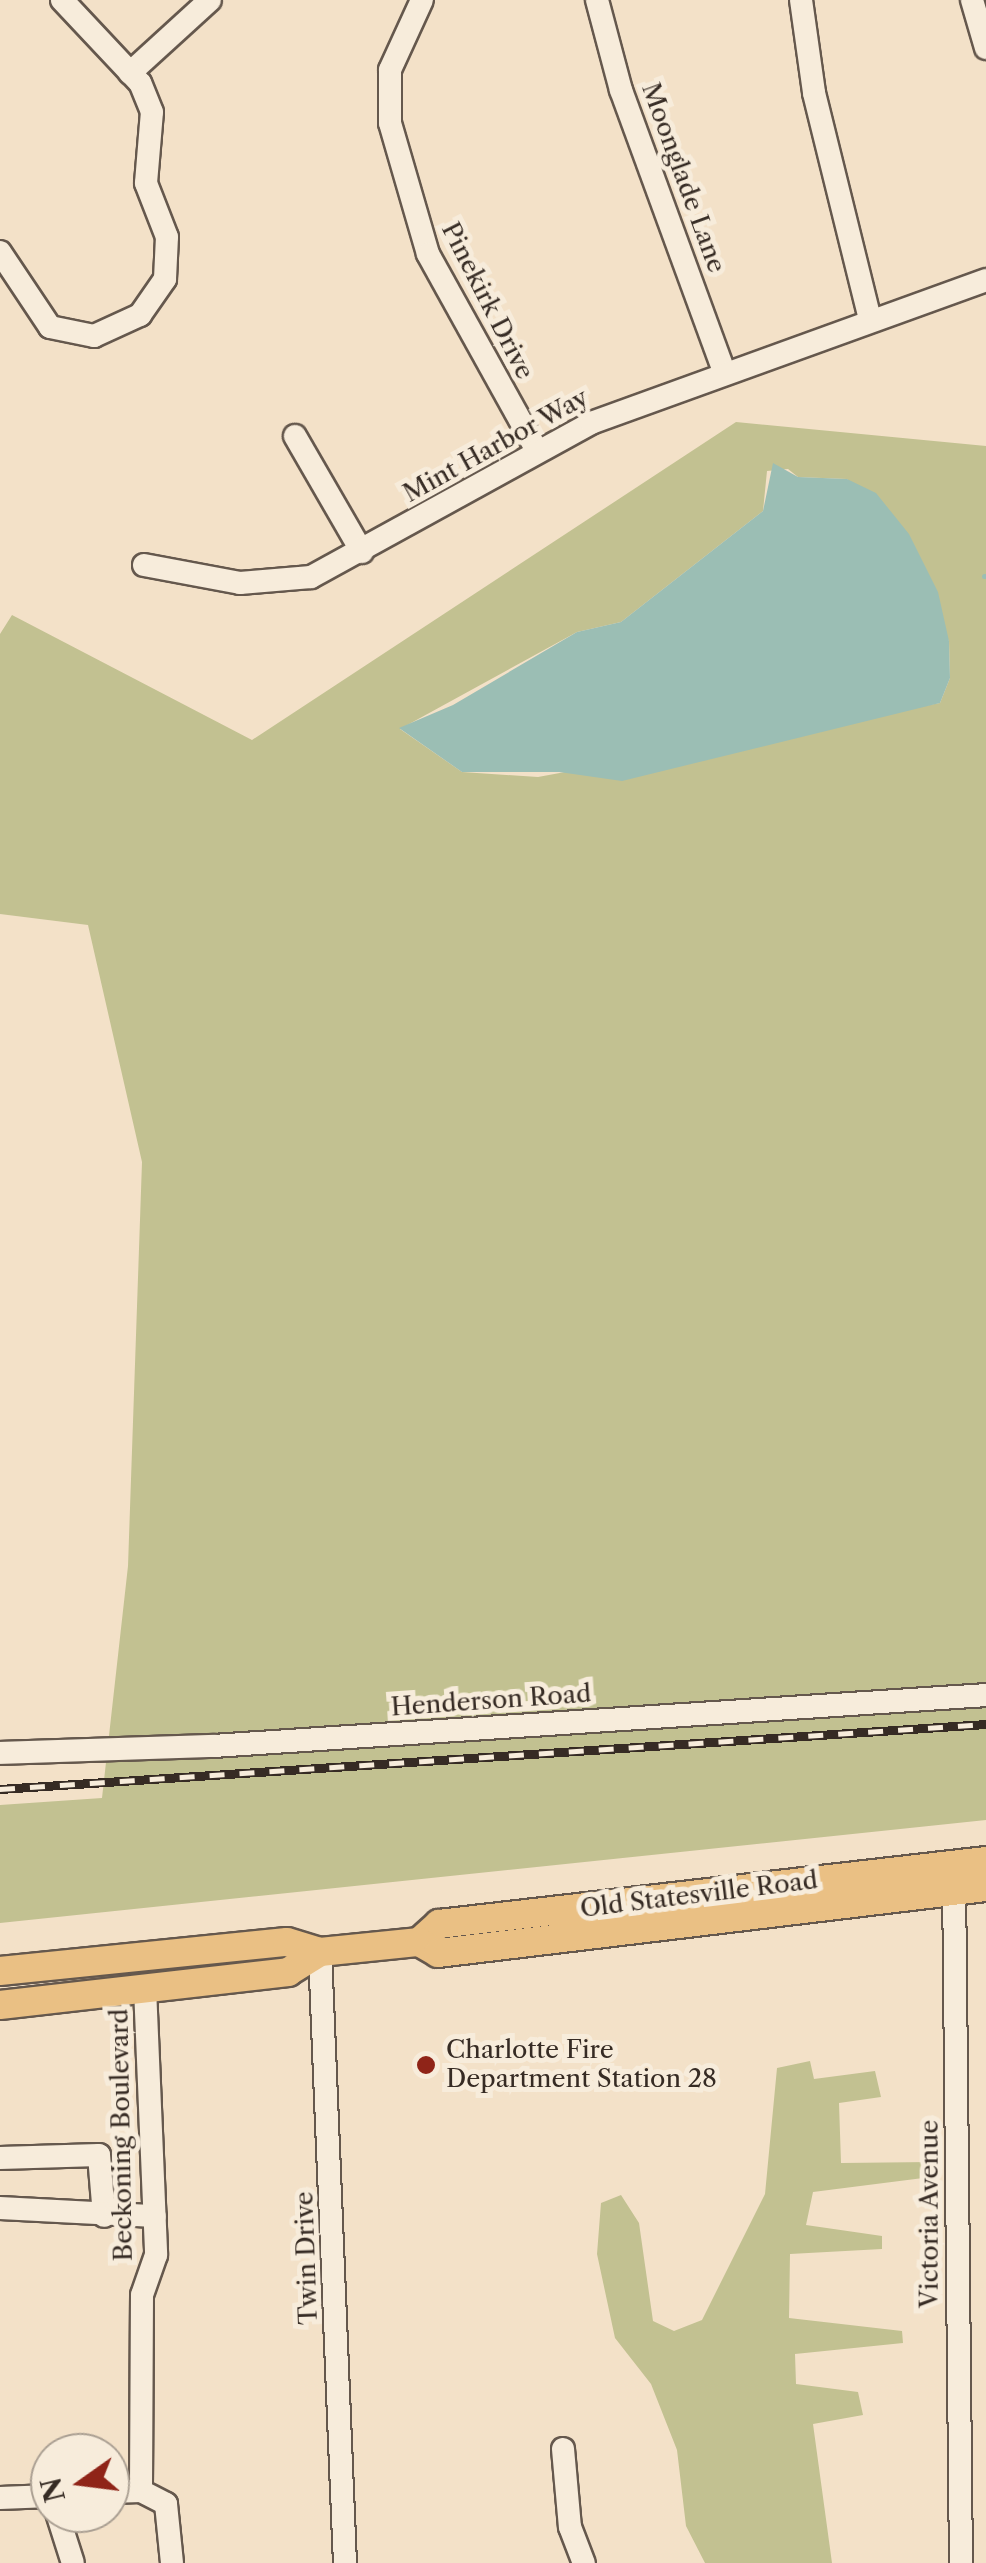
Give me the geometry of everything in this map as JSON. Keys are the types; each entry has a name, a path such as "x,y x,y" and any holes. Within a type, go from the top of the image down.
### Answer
{"main road":[{"name":"Old Statesville Road","path":"0,1970 287,1942 320,1952 419,1942 438,1953 954,1878 986,1861"},
{"name":"Old Statesville Road","path":"954,1878 986,1887"},
{"name":"Old Statesville Road","path":"0,2005 288,1972 320,1952"}],"street":[{"path":"0,252 50,327 94,336 140,314 166,278 167,237 146,183 152,112 130,73 62,0"},
{"path":"130,73 210,0"},
{"name":"Pinekirk Drive","path":"422,0 390,70 390,123 428,254 537,451"},
{"name":"Moonglade Lane","path":"596,0 627,108 724,372"},
{"path":"801,0 814,93 870,319"},
{"path":"972,0 986,48"},
{"name":"Mint Harbor Way","path":"144,565 276,584 311,577 537,451 724,372 986,280"},
{"path":"295,436 362,552"},
{"name":"Henderson Road","path":"0,1753 213,1746 986,1695"},
{"name":"Victoria Avenue","path":"954,1878 961,2563"},
{"name":"Twin Drive","path":"320,1952 345,2563"},
{"name":"Beckoning Boulevard","path":"141,2491 142,2295 156,2255 145,1988"},
{"path":"0,2158 99,2155 104,2216"},
{"path":"0,2208 155,2216"},
{"path":"563,2449 570,2527 584,2563"},
{"path":"130,2491 141,2491 166,2504 172,2563"},
{"path":"0,2498 30,2497"},
{"path":"63,2533 73,2563"}],"shaded area":[{"path":"736,422 986,446 986,1820 0,1923 0,1805 102,1798 128,1566 142,1162 88,925 0,914 0,634 12,615 252,740","holes":["788,469 798,477 847,479 949,641 950,678 940,703 538,777 462,772 400,729 577,632 621,622 763,511 767,471"]},
{"path":"810,2061 814,2079 875,2071 881,2097 839,2103 841,2163 931,2162 931,2177 813,2192 806,2225 882,2236 882,2249 790,2254 789,2318 902,2331 903,2343 795,2354 796,2384 858,2392 863,2415 813,2424 832,2563 705,2563 686,2526 677,2450 651,2384 615,2338 597,2254 601,2203 621,2195 639,2223 653,2321 674,2331 702,2320 765,2194 777,2068"}],"water":[{"path":"773,463 798,477 847,479 876,493 909,534 938,592 949,641 950,678 940,703 622,781 559,772 462,772 399,728 453,705 577,632 621,622 763,511"}],"railway":[{"path":"0,1789 986,1724"}],"place":[{"name":"Charlotte Fire Department Station 28","path":"426,2065"}]}
